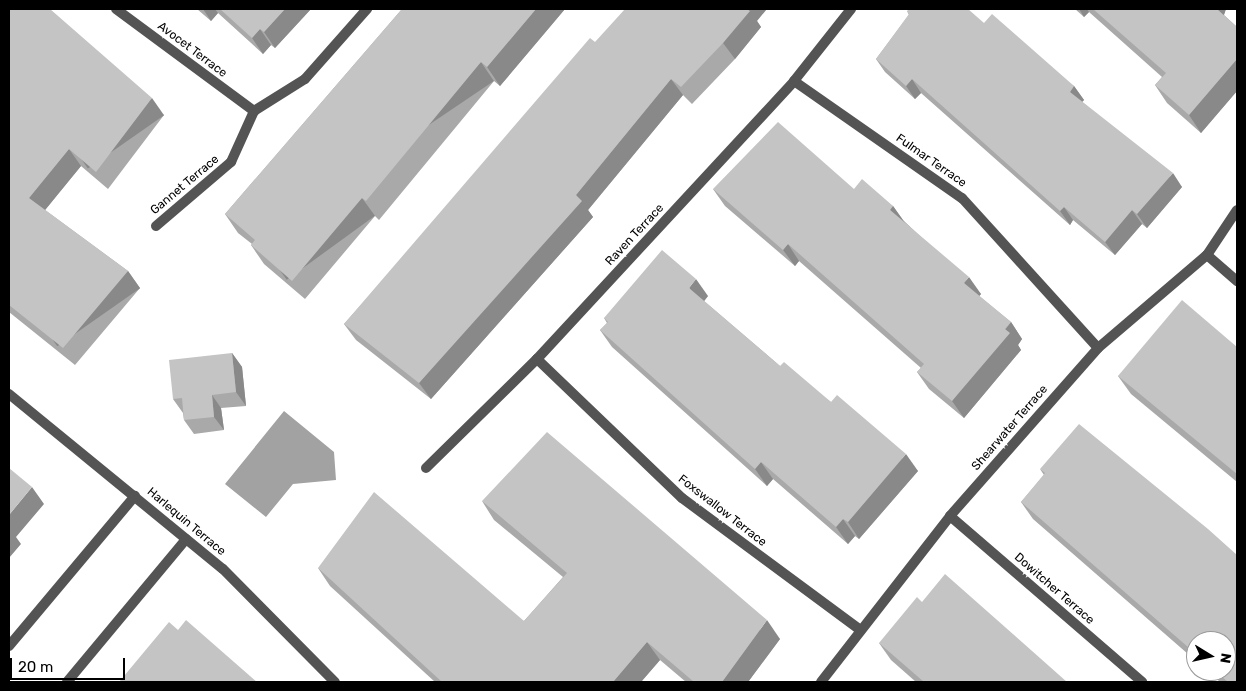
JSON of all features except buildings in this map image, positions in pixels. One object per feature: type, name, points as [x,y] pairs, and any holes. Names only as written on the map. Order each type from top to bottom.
[{"type":"street","name":"Avocet Terrace","points":[[116,9],[254,111]]},
{"type":"street","points":[[254,111],[305,79],[367,9]]},
{"type":"street","name":"Raven Terrace","points":[[426,468],[537,359],[794,81],[851,9]]},
{"type":"street","name":"Fulmar Terrace","points":[[794,81],[962,198],[1098,348]]},
{"type":"street","name":"Gannet Terrace","points":[[156,226],[231,162],[254,111]]},
{"type":"street","name":"Shearwater Terrace","points":[[821,682],[859,629],[950,516],[1098,348],[1207,255],[1237,210]]},
{"type":"street","points":[[1207,255],[1237,281]]},
{"type":"street","name":"Foxswallow Terrace","points":[[537,359],[682,498],[859,629]]},
{"type":"street","name":"Harlequin Terrace","points":[[9,394],[223,569],[335,682]]},
{"type":"street","points":[[9,646],[135,496]]},
{"type":"street","name":"Dowitcher Terrace","points":[[950,516],[1142,682]]},
{"type":"street","points":[[67,682],[186,539]]},
{"type":"shaded area","points":[[284,411],[334,452],[336,480],[293,484],[266,517],[225,484]]}]
